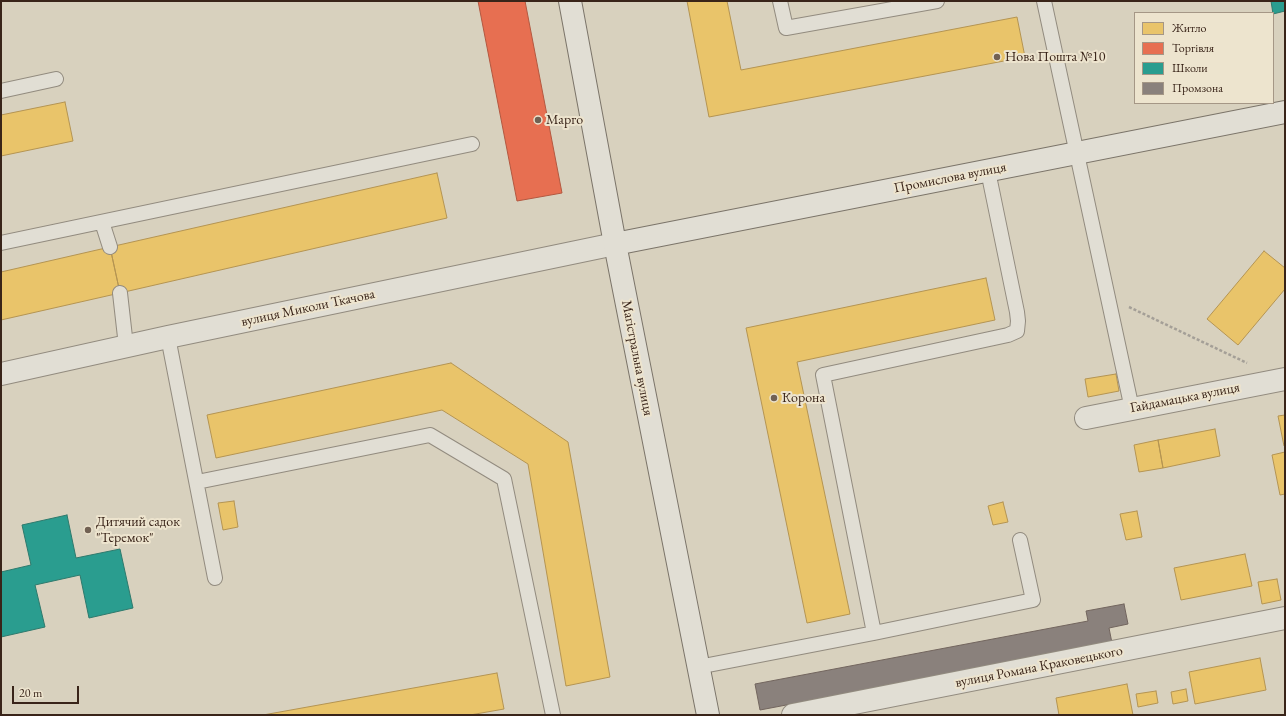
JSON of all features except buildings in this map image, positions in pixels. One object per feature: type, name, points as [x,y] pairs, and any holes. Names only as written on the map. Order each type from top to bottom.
[{"type":"street","name":"Магістральна вулиця","points":[[570,1],[615,244],[708,715]]},
{"type":"street","name":"Промислова вулиця","points":[[615,244],[1285,112]]},
{"type":"street","name":"вулиця Миколи Ткачова","points":[[1,374],[168,337],[615,244]]},
{"type":"street","name":"Гайдамацька вулиця","points":[[1086,418],[1284,379]]},
{"type":"street","name":"вулиця Романа Краковецького","points":[[793,715],[1285,618]]},
{"type":"lane","points":[[780,1],[786,28],[937,1]]},
{"type":"lane","points":[[1044,1],[1132,409]]},
{"type":"lane","points":[[1,91],[56,79]]},
{"type":"lane","points":[[1,243],[472,144]]},
{"type":"lane","points":[[874,633],[823,375],[1008,335],[1016,331],[1018,321],[1017,312],[988,171]]},
{"type":"lane","points":[[102,222],[110,247]]},
{"type":"lane","points":[[120,293],[126,346]]},
{"type":"lane","points":[[168,337],[215,578]]},
{"type":"lane","points":[[197,482],[430,435],[504,479],[552,715]]},
{"type":"lane","points":[[698,667],[1033,600],[1020,540]]},
{"type":"path","points":[[1108,297],[1284,379]]},
{"type":"place","name":"Нова Пошта №10","points":[[997,57]]},
{"type":"place","name":"Марго","points":[[538,120]]},
{"type":"place","name":"Корона","points":[[774,398]]},
{"type":"place","name":"Дитячий садок \"Теремок\"","points":[[88,530]]}]
